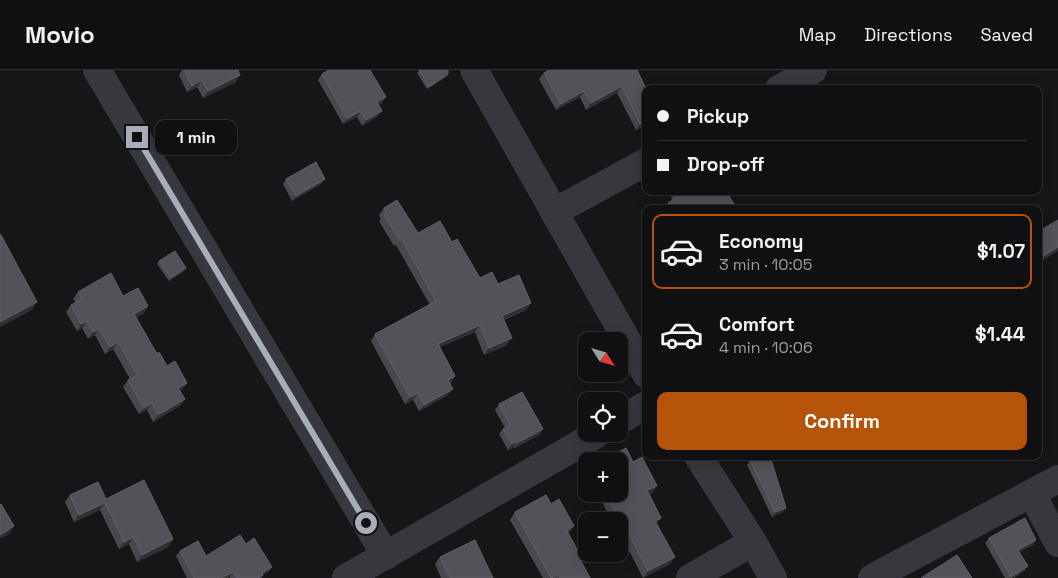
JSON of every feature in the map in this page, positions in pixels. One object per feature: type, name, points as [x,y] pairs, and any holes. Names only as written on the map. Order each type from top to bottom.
[{"type":"street","points":[[97,70],[386,556]]},
{"type":"street","points":[[474,70],[642,367]]},
{"type":"street","points":[[786,85],[813,70]]},
{"type":"street","points":[[554,212],[642,164]]},
{"type":"street","points":[[628,416],[642,407]]},
{"type":"street","points":[[346,578],[583,442]]},
{"type":"street","points":[[701,460],[753,542],[773,578]]},
{"type":"street","points":[[872,578],[1058,480]]},
{"type":"street","points":[[1032,494],[1058,543]]},
{"type":"street","points":[[690,578],[753,542]]},
{"type":"building","points":[[184,70],[238,70],[240,75],[208,91],[202,80],[192,86]]},
{"type":"building","points":[[329,70],[370,70],[386,97],[377,102],[382,111],[366,120],[360,111],[347,119],[322,74]]},
{"type":"building","points":[[419,70],[448,70],[448,74],[429,87]]},
{"type":"building","points":[[549,70],[637,70],[644,85],[642,85],[642,123],[640,124],[622,86],[591,103],[584,91],[561,104],[544,73]]},
{"type":"building","points":[[316,162],[325,179],[296,196],[286,179]]},
{"type":"building","points":[[677,195],[728,195],[735,205],[669,205],[668,203],[678,197]]},
{"type":"building","points":[[397,200],[418,233],[440,221],[452,242],[457,239],[480,278],[492,272],[498,284],[519,275],[531,303],[502,316],[512,338],[489,348],[480,325],[438,344],[455,376],[448,380],[453,389],[424,405],[418,393],[410,397],[375,334],[436,301],[401,238],[399,239],[384,215],[386,213],[384,208]]},
{"type":"building","points":[[1058,220],[1058,247],[1042,257],[1042,229]]},
{"type":"building","points":[[0,235],[37,302],[0,322]]},
{"type":"building","points":[[175,251],[186,268],[171,278],[159,261]]},
{"type":"building","points":[[111,273],[123,296],[138,288],[148,306],[134,314],[157,354],[159,352],[167,366],[175,361],[187,383],[178,388],[185,399],[158,415],[152,403],[144,408],[128,380],[137,375],[118,342],[110,347],[99,329],[93,332],[87,321],[81,324],[71,305],[82,299],[78,292]]},
{"type":"building","points":[[522,392],[543,429],[512,444],[503,429],[510,425],[499,404]]},
{"type":"building","points":[[626,448],[628,452],[619,452]]},
{"type":"building","points":[[628,452],[633,462],[642,457],[657,486],[647,490],[661,518],[655,521],[675,557],[648,571],[628,534],[628,512],[616,512],[611,502],[628,502]]},
{"type":"building","points":[[750,460],[771,460],[786,508],[775,512]]},
{"type":"building","points":[[144,480],[173,539],[142,555],[134,537],[124,542],[105,503],[79,515],[70,495],[98,482],[106,499]]},
{"type":"building","points":[[546,495],[551,504],[559,499],[574,526],[567,531],[578,551],[578,562],[582,562],[590,578],[560,578],[558,574],[551,578],[515,512]]},
{"type":"building","points":[[0,505],[14,526],[0,535]]},
{"type":"building","points":[[1025,518],[1036,540],[1018,550],[1028,566],[1011,577],[989,538]]},
{"type":"building","points":[[240,535],[246,544],[254,538],[272,567],[258,578],[237,578],[234,572],[221,578],[194,578],[180,551],[198,541],[206,556]]},
{"type":"building","points":[[475,540],[493,578],[450,578],[440,557]]},
{"type":"building","points":[[957,555],[972,578],[921,578]]},
{"type":"route","points":[[137,137],[366,523]]}]
